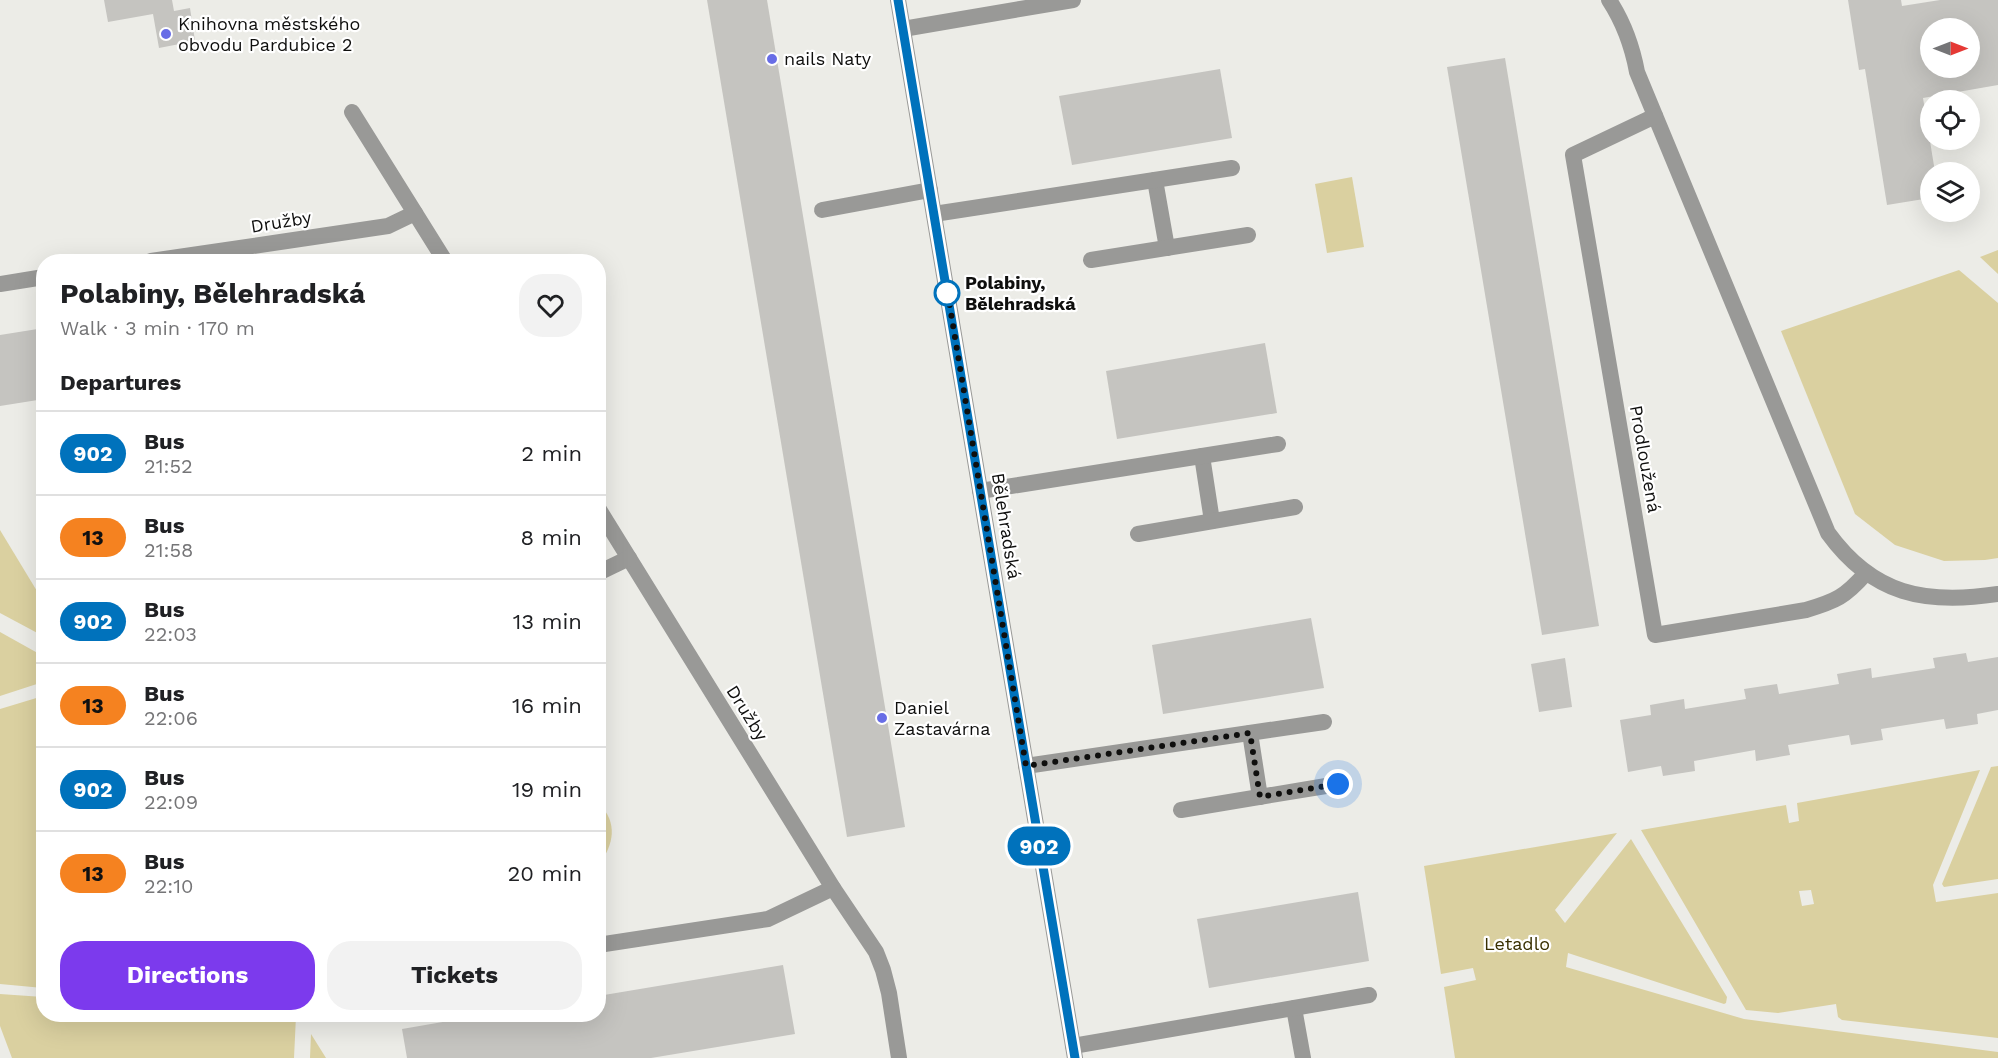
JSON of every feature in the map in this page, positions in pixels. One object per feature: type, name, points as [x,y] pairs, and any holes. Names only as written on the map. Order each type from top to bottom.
[{"type":"street","name":"Bělehradská","points":[[898,0],[1074,1052]]},
{"type":"street","points":[[903,29],[1073,0]]},
{"type":"street","points":[[1609,0],[1624,24],[1632,46],[1637,72],[1828,532],[1840,550],[1866,573],[1893,589],[1911,595],[1934,598],[1998,594]]},
{"type":"street","points":[[352,112],[441,254]]},
{"type":"street","name":"Prodloužená","points":[[1655,116],[1573,155],[1655,636],[1821,606],[1845,595],[1866,573]]},
{"type":"street","points":[[934,214],[1232,168]]},
{"type":"street","points":[[1155,180],[1167,248]]},
{"type":"street","points":[[822,210],[930,190]]},
{"type":"street","name":"Družby","points":[[198,254],[388,226],[415,213]]},
{"type":"street","points":[[1091,260],[1248,235]]},
{"type":"street","points":[[0,284],[36,278]]},
{"type":"street","points":[[980,491],[1278,444]]},
{"type":"street","points":[[1202,456],[1212,521]]},
{"type":"street","points":[[1138,534],[1295,507]]},
{"type":"street","name":"Družby","points":[[606,521],[833,888],[876,952],[889,993],[899,1058]]},
{"type":"street","points":[[606,569],[629,558]]},
{"type":"street","points":[[1026,766],[1324,722]]},
{"type":"street","points":[[1250,733],[1260,797]]},
{"type":"street","points":[[1181,810],[1338,784]]},
{"type":"street","points":[[606,944],[768,919],[833,888]]},
{"type":"street","points":[[1074,1052],[1369,995]]},
{"type":"street","points":[[1294,1008],[1302,1058]]},
{"type":"green space","points":[[1352,177],[1364,247],[1327,253],[1315,184]]},
{"type":"green space","points":[[1998,250],[1998,274],[1980,257]]},
{"type":"green space","points":[[1959,270],[1998,303],[1998,558],[1944,561],[1895,545],[1855,514],[1781,331]]},
{"type":"green space","points":[[0,530],[36,589],[36,632],[0,613]]},
{"type":"green space","points":[[0,632],[36,652],[36,684],[0,696]]},
{"type":"green space","points":[[36,698],[36,987],[0,984],[0,709]]},
{"type":"green space","points":[[1998,766],[1998,879],[1944,887],[1942,884],[1991,767]]},
{"type":"green space","points":[[1980,770],[1933,885],[1936,902],[1998,893],[1998,1038],[1842,1020],[1838,1017],[1836,1004],[1778,1013],[1746,1010],[1641,830],[1786,805],[1789,823],[1799,821],[1797,803]],"holes":[[[1811,890],[1814,904],[1802,906],[1799,891]]]},
{"type":"green space","points":[[606,813],[612,834],[606,853]]},
{"type":"green space","name":"Letadlo","points":[[1617,833],[1555,910],[1565,923],[1631,839],[1727,997],[1726,1003],[1568,953],[1566,967],[1744,1019],[1998,1052],[1998,1058],[1455,1058],[1444,987],[1476,980],[1473,968],[1441,974],[1424,866]]},
{"type":"green space","points":[[0,994],[36,997],[36,1022],[296,1022],[294,1058],[12,1058],[0,1026]]},
{"type":"green space","points":[[311,1034],[326,1058],[310,1058]]},
{"type":"building","points":[[104,0],[172,0],[174,11],[190,8],[195,41],[159,48],[153,14],[108,22]]},
{"type":"building","points":[[707,0],[767,0],[905,827],[847,837]]},
{"type":"building","points":[[1848,0],[1901,0],[1902,6],[1940,0],[1998,0],[1998,85],[1969,90],[1920,90],[1920,150],[1931,150],[1933,162],[1920,162],[1920,200],[1887,205],[1865,69],[1859,70]]},
{"type":"building","points":[[1505,58],[1599,626],[1542,635],[1447,67]]},
{"type":"building","points":[[1220,69],[1232,138],[1072,165],[1059,96]]},
{"type":"building","points":[[36,329],[36,400],[0,406],[0,335]]},
{"type":"building","points":[[1265,343],[1277,413],[1117,439],[1106,371]]},
{"type":"building","points":[[1311,618],[1324,688],[1163,714],[1152,645]]},
{"type":"building","points":[[1966,653],[1968,662],[1998,657],[1998,710],[1977,714],[1978,724],[1946,729],[1944,719],[1881,729],[1883,740],[1851,745],[1849,735],[1788,745],[1790,755],[1756,761],[1755,750],[1694,761],[1695,771],[1663,776],[1661,766],[1628,772],[1620,720],[1651,715],[1650,705],[1684,699],[1685,709],[1746,699],[1744,689],[1777,684],[1779,694],[1839,684],[1837,674],[1871,668],[1872,678],[1935,668],[1933,658]]},
{"type":"building","points":[[1565,658],[1572,707],[1539,712],[1531,664]]},
{"type":"building","points":[[1358,892],[1369,961],[1209,988],[1197,919]]},
{"type":"building","points":[[783,965],[795,1034],[651,1058],[407,1058],[402,1029],[443,1022],[606,1022],[606,995]]},
{"type":"bus line","name":"902","points":[[898,0],[1075,1058]]},
{"type":"place","name":"Knihovna městského obvodu Pardubice 2","points":[[166,34]]},
{"type":"place","name":"nails Naty","points":[[772,59]]},
{"type":"place","name":"Polabiny, Bělehradská","points":[[947,293]]},
{"type":"place","name":"Daniel Zastavárna","points":[[882,718]]},
{"type":"route","points":[[947,293],[946,283],[1026,766],[1250,733],[1260,797],[1338,784]]}]
